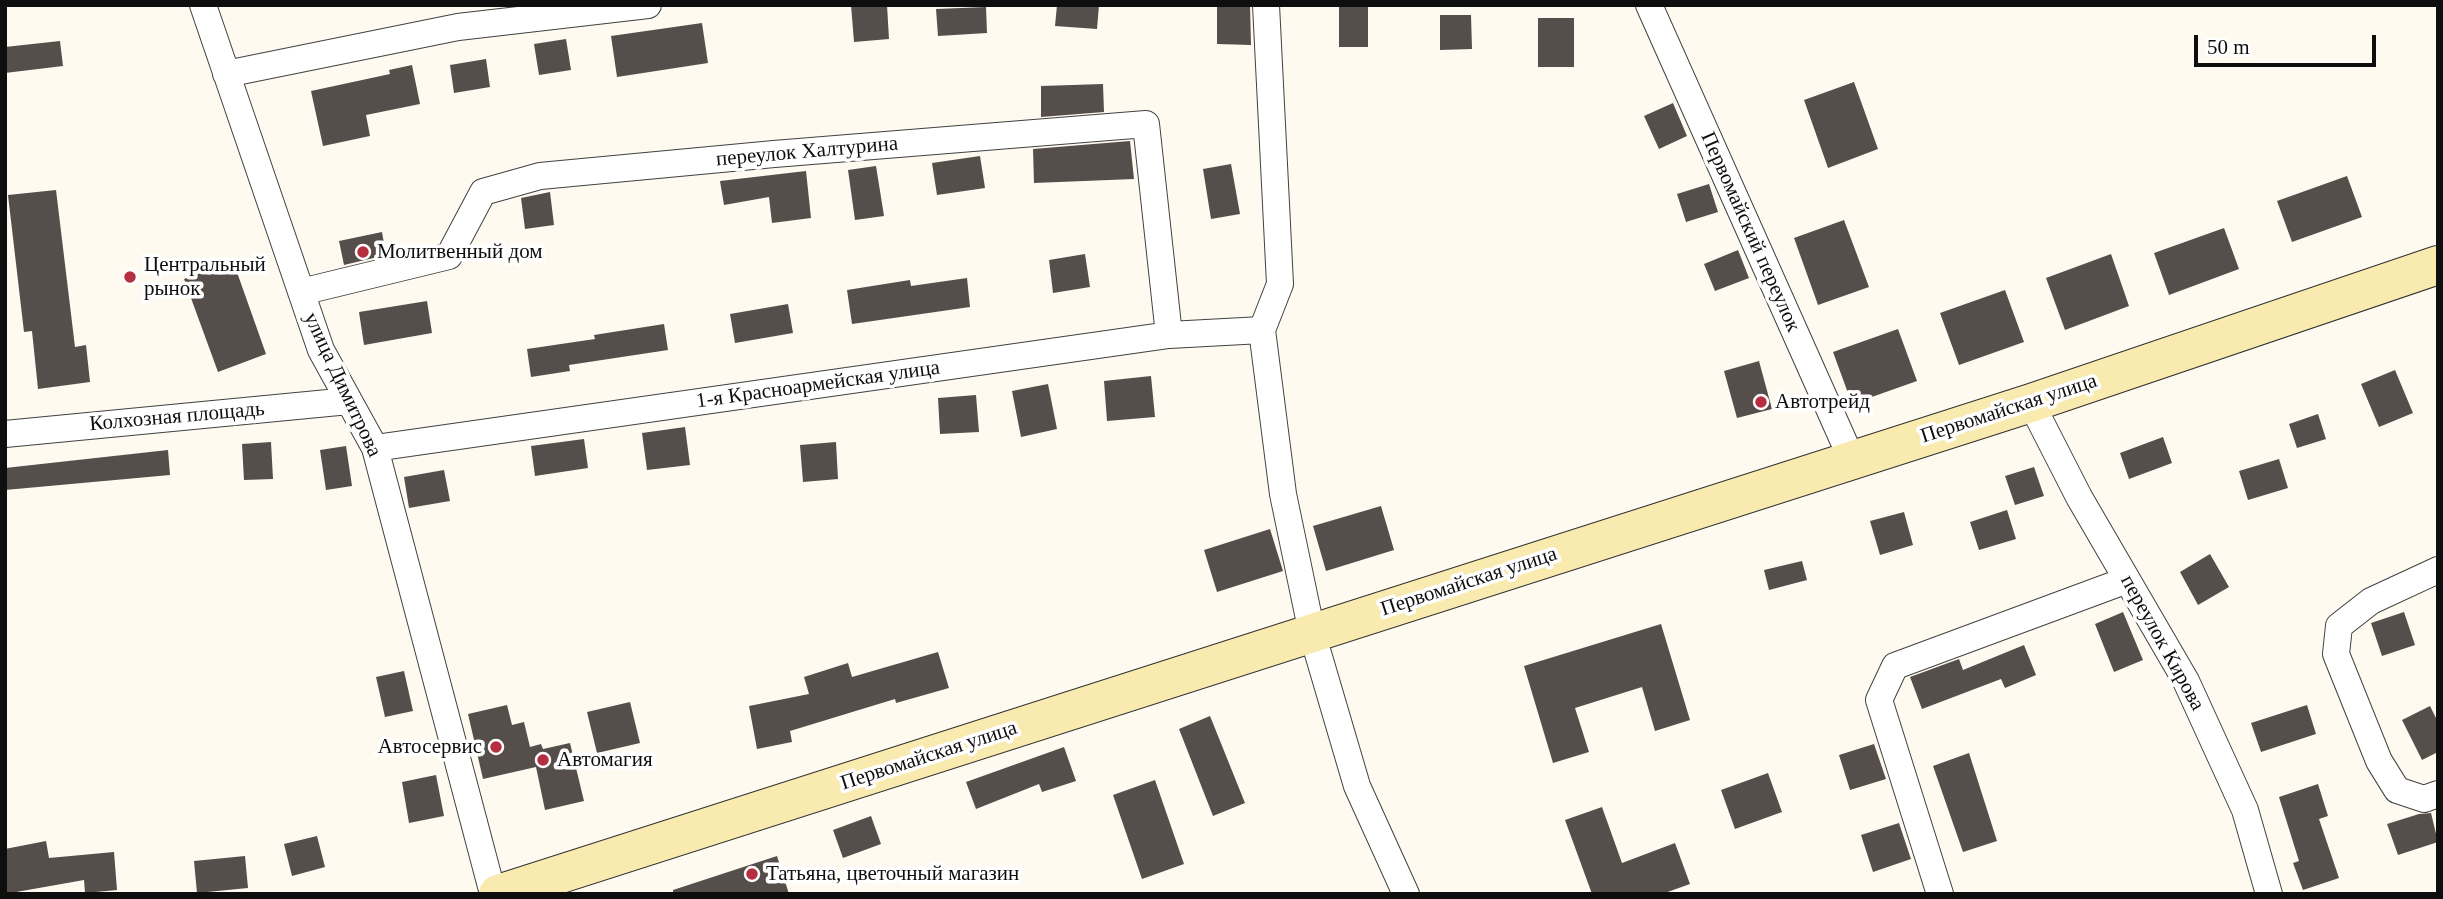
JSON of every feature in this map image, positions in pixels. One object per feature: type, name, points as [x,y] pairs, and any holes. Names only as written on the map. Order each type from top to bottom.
[{"type":"main road","name":"Первомайская улица","points":[[498,894],[2031,403],[2438,265]]},
{"type":"street","name":"улица Димитрова","points":[[203,5],[321,350],[374,447],[493,894]]},
{"type":"street","points":[[226,74],[457,16],[648,5]]},
{"type":"street","points":[[1266,5],[1280,284],[1262,330],[1283,494],[1312,633],[1357,786],[1406,894]]},
{"type":"street","name":"Первомайский переулок","points":[[1648,5],[1852,460]]},
{"type":"street","name":"переулок Халтурина","points":[[301,292],[449,256],[483,192],[540,176],[1146,124],[1169,335]]},
{"type":"street","name":"1-я Красноармейская улица","points":[[374,447],[1169,335],[1262,330]]},
{"type":"street","name":"Колхозная площадь","points":[[5,433],[349,401]]},
{"type":"street","name":"переулок Кирова","points":[[2031,403],[2079,497],[2186,681],[2245,810],[2269,894]]},
{"type":"street","points":[[2438,570],[2371,601],[2339,626],[2336,654],[2379,761],[2397,790],[2424,799],[2438,794]]},
{"type":"street","points":[[1940,894],[1879,701],[1895,666],[2127,580]]},
{"type":"building","points":[[851,5],[887,5],[889,39],[854,42]]},
{"type":"building","points":[[1057,5],[1099,5],[1097,29],[1055,26]]},
{"type":"building","points":[[1217,5],[1250,5],[1251,45],[1217,44]]},
{"type":"building","points":[[1368,6],[1368,47],[1339,47],[1339,7]]},
{"type":"building","points":[[986,7],[987,33],[938,36],[936,9]]},
{"type":"building","points":[[1440,15],[1471,15],[1472,49],[1440,50]]},
{"type":"building","points":[[1538,18],[1574,18],[1574,67],[1538,67]]},
{"type":"building","points":[[702,23],[708,63],[617,77],[611,36]]},
{"type":"building","points":[[566,39],[571,70],[539,75],[534,44]]},
{"type":"building","points":[[60,41],[63,66],[5,73],[5,47]]},
{"type":"building","points":[[486,59],[490,87],[454,93],[450,65]]},
{"type":"building","points":[[412,65],[420,104],[366,115],[370,136],[323,146],[311,91],[390,74],[389,70]]},
{"type":"building","points":[[1854,82],[1878,149],[1828,168],[1804,100]]},
{"type":"building","points":[[1103,84],[1104,112],[1041,117],[1041,86]]},
{"type":"building","points":[[1673,103],[1687,136],[1659,149],[1644,116]]},
{"type":"building","points":[[1130,141],[1134,179],[1034,183],[1033,149]]},
{"type":"building","points":[[980,156],[985,188],[937,195],[932,163]]},
{"type":"building","points":[[1231,164],[1240,214],[1211,219],[1203,169]]},
{"type":"building","points":[[876,166],[884,216],[855,220],[848,170]]},
{"type":"building","points":[[806,171],[811,218],[772,223],[769,197],[724,205],[720,181]]},
{"type":"building","points":[[2347,176],[2362,217],[2292,242],[2277,201]]},
{"type":"building","points":[[1709,184],[1718,212],[1686,222],[1677,194]]},
{"type":"building","points":[[56,190],[75,347],[86,345],[90,382],[38,389],[32,331],[24,332],[8,195]]},
{"type":"building","points":[[550,192],[554,225],[525,229],[521,198]]},
{"type":"building","points":[[1844,220],[1869,287],[1818,305],[1794,238]]},
{"type":"building","points":[[2224,228],[2239,269],[2169,295],[2154,253]]},
{"type":"building","name":"Молитвенный дом","points":[[382,232],[386,255],[344,265],[339,241]]},
{"type":"building","points":[[1738,250],[1749,278],[1715,291],[1704,264]]},
{"type":"building","points":[[1085,254],[1090,287],[1053,293],[1049,260]]},
{"type":"building","points":[[2111,254],[2129,306],[2065,330],[2046,278]]},
{"type":"building","points":[[233,261],[266,354],[218,372],[184,279]]},
{"type":"building","points":[[967,278],[970,307],[852,324],[847,290],[910,280],[911,286]]},
{"type":"building","points":[[2005,290],[2024,342],[1959,365],[1940,313]]},
{"type":"building","points":[[427,301],[432,333],[364,345],[359,312]]},
{"type":"building","points":[[788,304],[793,333],[735,343],[730,314]]},
{"type":"building","points":[[664,324],[668,350],[569,365],[570,371],[531,377],[527,349],[595,339],[594,335]]},
{"type":"building","points":[[1898,329],[1917,381],[1852,404],[1833,352]]},
{"type":"building","points":[[1759,361],[1772,409],[1737,418],[1724,371]]},
{"type":"building","points":[[2395,370],[2413,413],[2379,427],[2361,384]]},
{"type":"building","points":[[1151,376],[1155,417],[1107,421],[1104,381]]},
{"type":"building","points":[[1048,384],[1057,429],[1021,437],[1012,391]]},
{"type":"building","points":[[976,395],[979,432],[940,434],[938,398]]},
{"type":"building","points":[[2318,414],[2326,439],[2297,448],[2289,424]]},
{"type":"building","points":[[685,427],[690,465],[647,470],[642,433]]},
{"type":"building","points":[[2163,437],[2172,463],[2129,479],[2120,453]]},
{"type":"building","points":[[584,439],[588,468],[535,476],[531,446]]},
{"type":"building","points":[[271,442],[273,479],[244,480],[242,444]]},
{"type":"building","points":[[836,442],[838,479],[803,482],[800,445]]},
{"type":"building","points":[[346,446],[352,486],[326,490],[320,450]]},
{"type":"building","points":[[168,450],[170,475],[5,490],[5,468]]},
{"type":"building","points":[[2279,459],[2288,488],[2248,500],[2239,471]]},
{"type":"building","points":[[2034,467],[2044,496],[2015,505],[2005,476]]},
{"type":"building","points":[[444,470],[450,501],[409,508],[404,477]]},
{"type":"building","points":[[1381,506],[1394,550],[1326,571],[1313,526]]},
{"type":"building","points":[[2007,510],[2016,539],[1979,550],[1970,522]]},
{"type":"building","points":[[1904,512],[1913,545],[1880,555],[1870,521]]},
{"type":"building","points":[[1270,529],[1283,571],[1217,592],[1204,550]]},
{"type":"building","points":[[2210,554],[2229,587],[2198,605],[2180,572]]},
{"type":"building","points":[[1802,561],[1807,580],[1769,590],[1764,570]]},
{"type":"building","points":[[2123,612],[2143,660],[2114,672],[2095,624]]},
{"type":"building","points":[[2404,612],[2415,645],[2382,656],[2371,623]]},
{"type":"building","points":[[1661,624],[1690,720],[1655,731],[1642,687],[1575,708],[1589,752],[1553,763],[1524,666]]},
{"type":"building","points":[[2024,645],[2036,675],[2005,688],[2001,679],[1922,709],[1910,677],[1959,659],[1963,670]]},
{"type":"building","points":[[938,652],[949,688],[896,703],[895,699],[790,731],[792,742],[757,749],[749,706],[809,694],[804,677],[848,663],[852,677]]},
{"type":"building","points":[[404,671],[413,711],[385,717],[376,677]]},
{"type":"building","points":[[630,702],[640,743],[597,753],[587,712]]},
{"type":"building","points":[[507,705],[512,725],[524,722],[530,747],[541,744],[543,749],[570,743],[584,801],[545,810],[536,767],[483,779],[468,714]]},
{"type":"building","points":[[2307,705],[2316,734],[2261,752],[2251,723]]},
{"type":"building","points":[[2430,706],[2438,722],[2438,752],[2422,760],[2402,720]]},
{"type":"building","points":[[1210,716],[1245,803],[1213,816],[1179,729]]},
{"type":"building","points":[[1874,744],[1886,779],[1850,790],[1839,755]]},
{"type":"building","points":[[1064,747],[1076,781],[1042,792],[1039,784],[976,809],[966,782]]},
{"type":"building","points":[[1969,753],[1997,841],[1963,852],[1933,766]]},
{"type":"building","points":[[1768,773],[1782,812],[1735,829],[1721,790]]},
{"type":"building","points":[[436,775],[444,816],[409,823],[402,782]]},
{"type":"building","points":[[1155,780],[1184,864],[1142,879],[1113,795]]},
{"type":"building","points":[[2318,784],[2328,816],[2319,819],[2339,878],[2303,890],[2293,863],[2299,861],[2279,797]]},
{"type":"building","points":[[1602,807],[1622,863],[1675,843],[1690,884],[1662,894],[1592,894],[1565,820]]},
{"type":"building","points":[[2431,813],[2438,842],[2398,855],[2387,824]]},
{"type":"building","points":[[871,816],[881,844],[843,858],[833,830]]},
{"type":"building","points":[[1899,823],[1911,859],[1873,872],[1861,835]]},
{"type":"building","points":[[317,836],[325,867],[292,876],[284,844]]},
{"type":"building","points":[[46,841],[49,858],[114,852],[117,890],[85,893],[84,880],[5,894],[5,849]]},
{"type":"building","points":[[245,856],[248,888],[197,893],[194,861]]},
{"type":"building","name":"Татьяна, цветочный магазин","points":[[777,856],[789,894],[673,894],[673,890]]},
{"type":"place","name":"Молитвенный дом","points":[[363,252]]},
{"type":"place","name":"Центральный рынок","points":[[130,277]]},
{"type":"place","name":"Автотрейд","points":[[1761,402]]},
{"type":"place","name":"Автосервис","points":[[496,747]]},
{"type":"place","name":"Автомагия","points":[[543,760]]},
{"type":"place","name":"Татьяна, цветочный магазин","points":[[752,874]]}]
